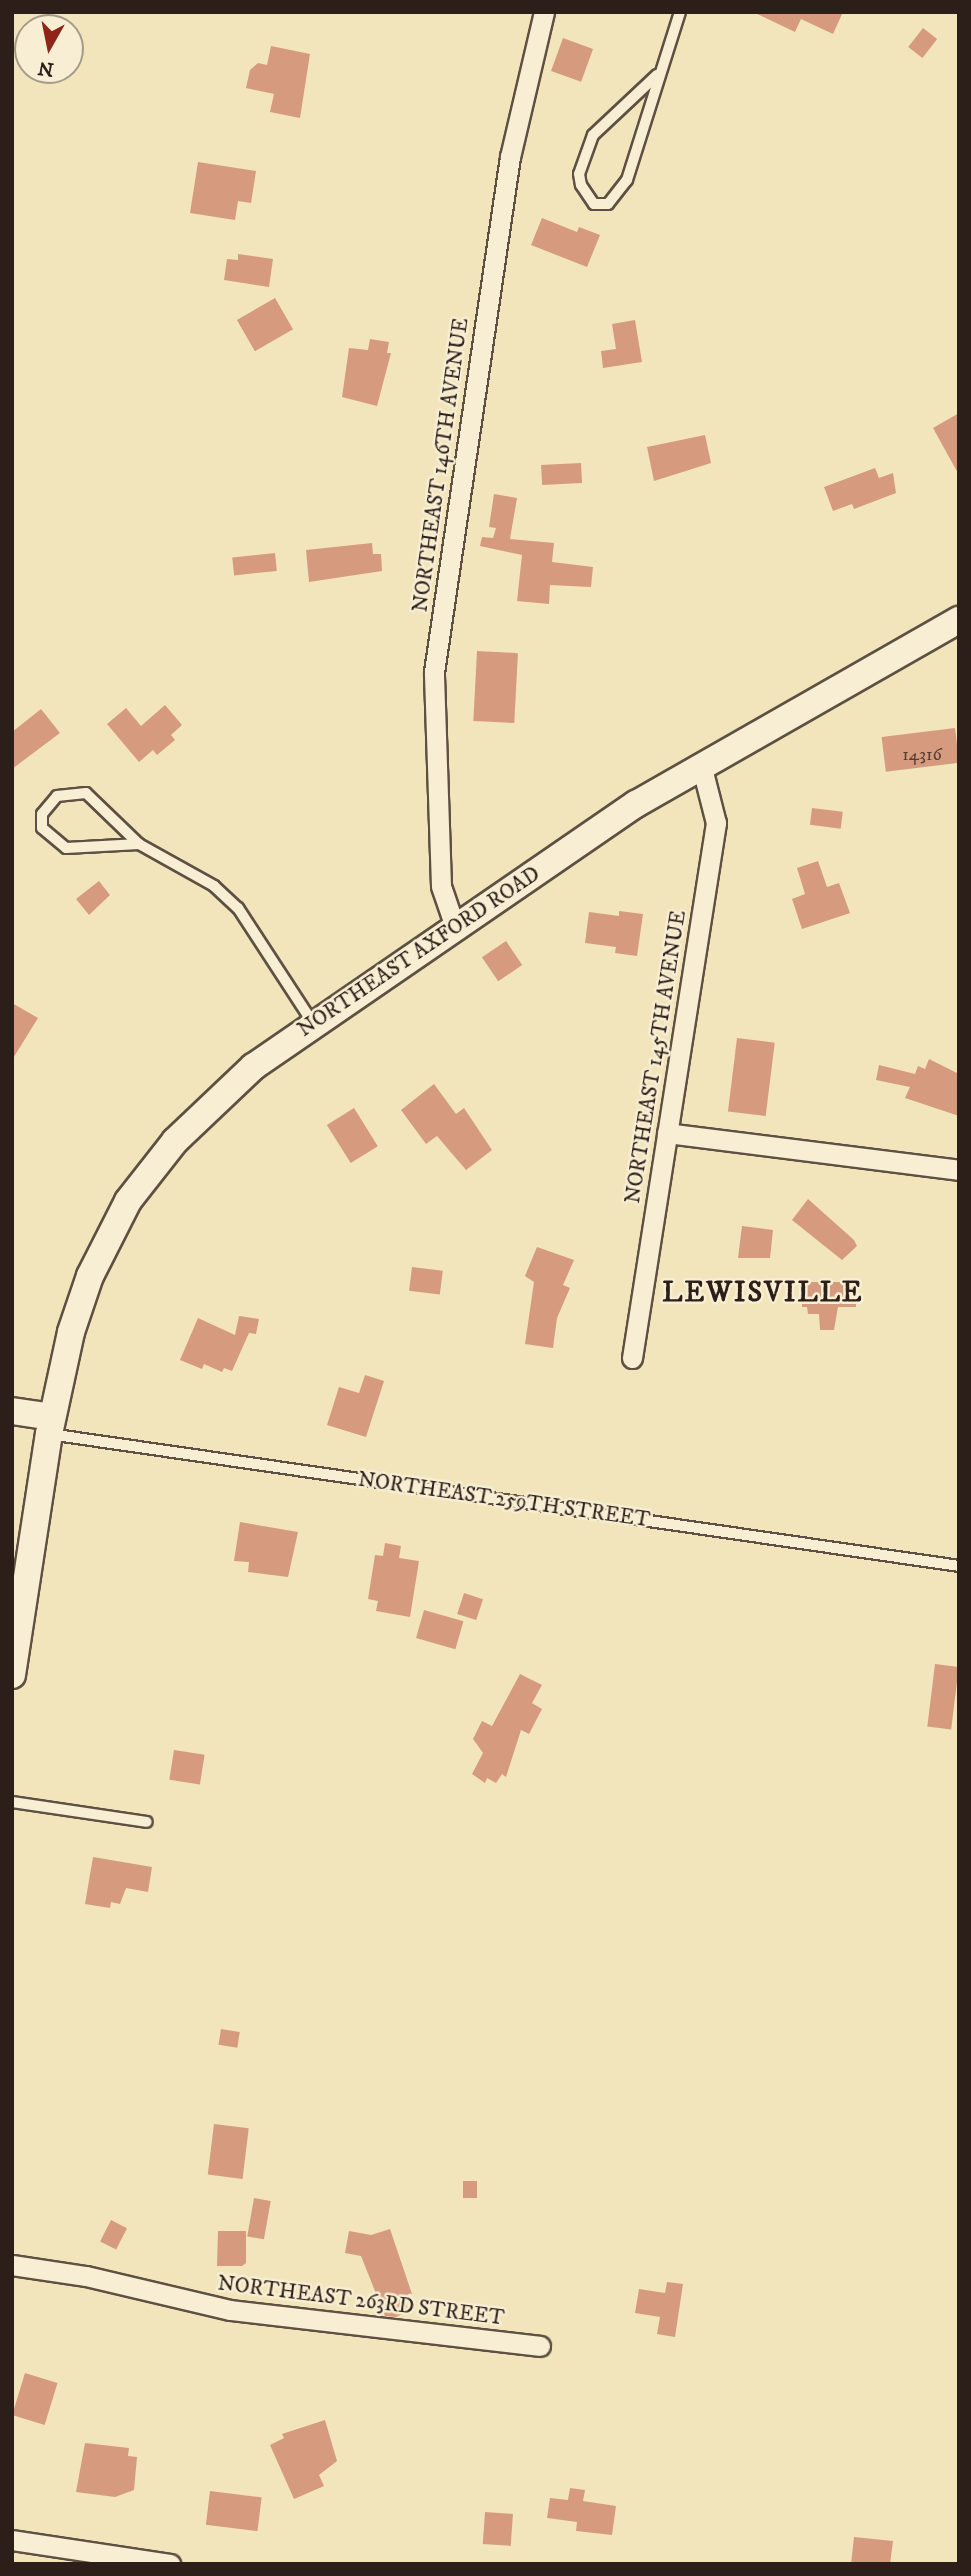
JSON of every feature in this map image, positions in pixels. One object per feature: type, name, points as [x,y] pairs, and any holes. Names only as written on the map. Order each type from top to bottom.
[{"type":"main road","name":"NORTHEAST AXFORD ROAD","points":[[12,1675],[58,1384],[90,1276],[128,1202],[211,1103],[314,1024],[701,764],[959,620]]},
{"type":"main road","name":"NORTHEAST 259TH STREET","points":[[12,1411],[51,1426]]},
{"type":"street","name":"NORTHEAST 146TH AVENUE","points":[[455,928],[441,886],[434,672],[510,157],[544,12]]},
{"type":"street","name":"NORTHEAST 145TH AVENUE","points":[[632,1358],[716,823],[701,764]]},
{"type":"street","points":[[667,1133],[959,1170]]},
{"type":"street","name":"NORTHEAST 263RD STREET","points":[[12,2265],[86,2276],[230,2310],[540,2346]]},
{"type":"street","points":[[12,2540],[170,2564]]},
{"type":"lane","points":[[657,75],[593,135],[579,174],[581,185],[594,204],[608,204],[627,180],[657,75],[680,12]]},
{"type":"lane","points":[[139,844],[66,848],[42,828],[42,814],[57,796],[86,793],[139,844],[214,886],[238,908],[314,1024]]},
{"type":"lane","name":"NORTHEAST 259TH STREET","points":[[51,1426],[959,1566]]},
{"type":"lane","points":[[12,1802],[147,1822]]},
{"type":"building","points":[[753,12],[843,12],[833,34],[801,19],[795,32]]},
{"type":"building","points":[[923,28],[937,39],[922,58],[908,47]]},
{"type":"building","points":[[563,38],[593,49],[581,82],[551,71]]},
{"type":"building","points":[[271,46],[310,54],[300,118],[270,112],[274,94],[246,88],[250,70],[258,63],[267,65]]},
{"type":"building","points":[[198,162],[256,171],[251,203],[238,201],[235,220],[190,213]]},
{"type":"building","points":[[542,218],[577,232],[579,227],[600,235],[587,267],[531,245]]},
{"type":"building","points":[[238,254],[273,259],[269,287],[224,280],[227,259],[238,260]]},
{"type":"building","points":[[275,298],[293,329],[255,351],[237,320]]},
{"type":"building","points":[[635,320],[642,362],[603,368],[601,351],[616,349],[612,324]]},
{"type":"building","points":[[370,339],[389,342],[387,353],[391,353],[377,406],[342,397],[349,348],[368,350]]},
{"type":"building","points":[[959,413],[959,475],[933,428]]},
{"type":"building","points":[[705,435],[711,463],[654,481],[647,447]]},
{"type":"building","points":[[581,463],[582,483],[542,485],[541,465]]},
{"type":"building","points":[[875,468],[879,478],[893,473],[896,493],[854,509],[852,504],[833,511],[824,487]]},
{"type":"building","points":[[494,494],[517,498],[510,539],[554,543],[552,562],[593,567],[591,587],[550,585],[549,604],[517,601],[522,555],[480,546],[482,537],[493,538],[496,528],[489,527]]},
{"type":"building","points":[[372,543],[373,554],[381,554],[382,571],[309,582],[306,550]]},
{"type":"building","points":[[275,553],[277,571],[234,575],[232,557]]},
{"type":"building","points":[[477,651],[518,653],[514,723],[473,721]]},
{"type":"building","points":[[165,705],[182,725],[171,735],[175,740],[157,755],[153,750],[139,762],[107,724],[126,708],[141,726]]},
{"type":"building","points":[[41,709],[60,733],[12,769],[12,732]]},
{"type":"building","points":[[955,728],[959,763],[886,772],[882,737]]},
{"type":"building","points":[[812,808],[843,812],[841,829],[810,825]]},
{"type":"building","points":[[818,861],[827,887],[839,883],[850,913],[802,929],[792,899],[805,894],[797,868]]},
{"type":"building","points":[[99,881],[110,895],[89,915],[76,899]]},
{"type":"building","points":[[619,911],[643,914],[637,956],[615,953],[616,947],[585,943],[589,912],[619,916]]},
{"type":"building","points":[[506,941],[522,965],[498,981],[482,957]]},
{"type":"building","points":[[12,1003],[38,1018],[12,1060]]},
{"type":"building","points":[[737,1038],[775,1043],[766,1116],[728,1111]]},
{"type":"building","points":[[929,1059],[959,1074],[959,1116],[905,1098],[910,1087],[876,1080],[879,1065],[915,1074],[918,1066],[925,1069]]},
{"type":"building","points":[[434,1084],[456,1114],[464,1108],[492,1150],[466,1170],[437,1136],[426,1144],[401,1110]]},
{"type":"building","points":[[354,1108],[378,1146],[351,1163],[327,1125]]},
{"type":"building","points":[[808,1199],[854,1240],[857,1246],[842,1260],[792,1220]]},
{"type":"building","points":[[742,1226],[773,1230],[770,1258],[738,1258]]},
{"type":"building","points":[[537,1247],[574,1260],[563,1285],[570,1288],[557,1318],[553,1348],[525,1344],[534,1282],[525,1276]]},
{"type":"building","points":[[412,1267],[443,1271],[440,1295],[409,1291]]},
{"type":"building","points":[[802,1282],[856,1282],[856,1307],[838,1307],[834,1330],[820,1330],[819,1314],[808,1314],[807,1307],[802,1307]]},
{"type":"building","points":[[239,1316],[259,1319],[256,1334],[249,1333],[232,1371],[224,1368],[222,1372],[204,1364],[202,1369],[180,1360],[198,1318],[235,1335]]},
{"type":"building","points":[[365,1375],[384,1381],[366,1437],[327,1425],[339,1387],[359,1393]]},
{"type":"building","points":[[240,1522],[298,1532],[288,1577],[248,1572],[249,1562],[234,1561]]},
{"type":"building","points":[[385,1543],[401,1546],[399,1558],[419,1561],[410,1617],[376,1611],[378,1601],[368,1599],[375,1555],[383,1556]]},
{"type":"building","points":[[464,1593],[483,1599],[476,1620],[457,1614]]},
{"type":"building","points":[[424,1610],[463,1621],[455,1649],[416,1638]]},
{"type":"building","points":[[935,1664],[959,1667],[951,1729],[927,1727]]},
{"type":"building","points":[[520,1674],[542,1685],[532,1703],[542,1709],[529,1734],[521,1730],[506,1777],[502,1774],[496,1783],[487,1778],[485,1783],[472,1774],[483,1753],[473,1739],[482,1721],[492,1726]]},
{"type":"building","points":[[174,1750],[205,1755],[200,1784],[169,1780]]},
{"type":"building","points":[[93,1857],[152,1867],[148,1892],[126,1888],[120,1904],[111,1902],[110,1908],[85,1904]]},
{"type":"building","points":[[221,2029],[240,2032],[237,2048],[218,2045]]},
{"type":"building","points":[[214,2124],[249,2128],[243,2179],[208,2175]]},
{"type":"building","points":[[463,2181],[477,2181],[477,2198],[463,2198]]},
{"type":"building","points":[[254,2198],[271,2201],[264,2239],[247,2236]]},
{"type":"building","points":[[111,2220],[127,2228],[116,2250],[100,2241]]},
{"type":"building","points":[[390,2229],[412,2294],[403,2297],[409,2311],[396,2317],[385,2316],[361,2256],[345,2253],[349,2231],[371,2235]]},
{"type":"building","points":[[218,2231],[246,2231],[246,2263],[242,2266],[217,2266]]},
{"type":"building","points":[[667,2282],[683,2284],[675,2337],[657,2334],[660,2317],[635,2313],[639,2289],[665,2293]]},
{"type":"building","points":[[25,2373],[58,2383],[45,2425],[12,2415]]},
{"type":"building","points":[[325,2420],[337,2461],[319,2475],[324,2486],[294,2499],[270,2445],[284,2438],[282,2434]]},
{"type":"building","points":[[85,2443],[129,2448],[128,2456],[137,2457],[134,2490],[115,2497],[76,2492]]},
{"type":"building","points":[[570,2488],[585,2490],[583,2501],[616,2506],[612,2535],[576,2531],[577,2522],[547,2518],[550,2498],[568,2500]]},
{"type":"building","points":[[210,2491],[262,2497],[257,2531],[206,2525]]},
{"type":"building","points":[[485,2512],[513,2514],[511,2546],[483,2544]]},
{"type":"building","points":[[854,2537],[893,2541],[890,2564],[851,2564]]},
{"type":"district","name":"LEWISVILLE","points":[[763,1293]]}]
